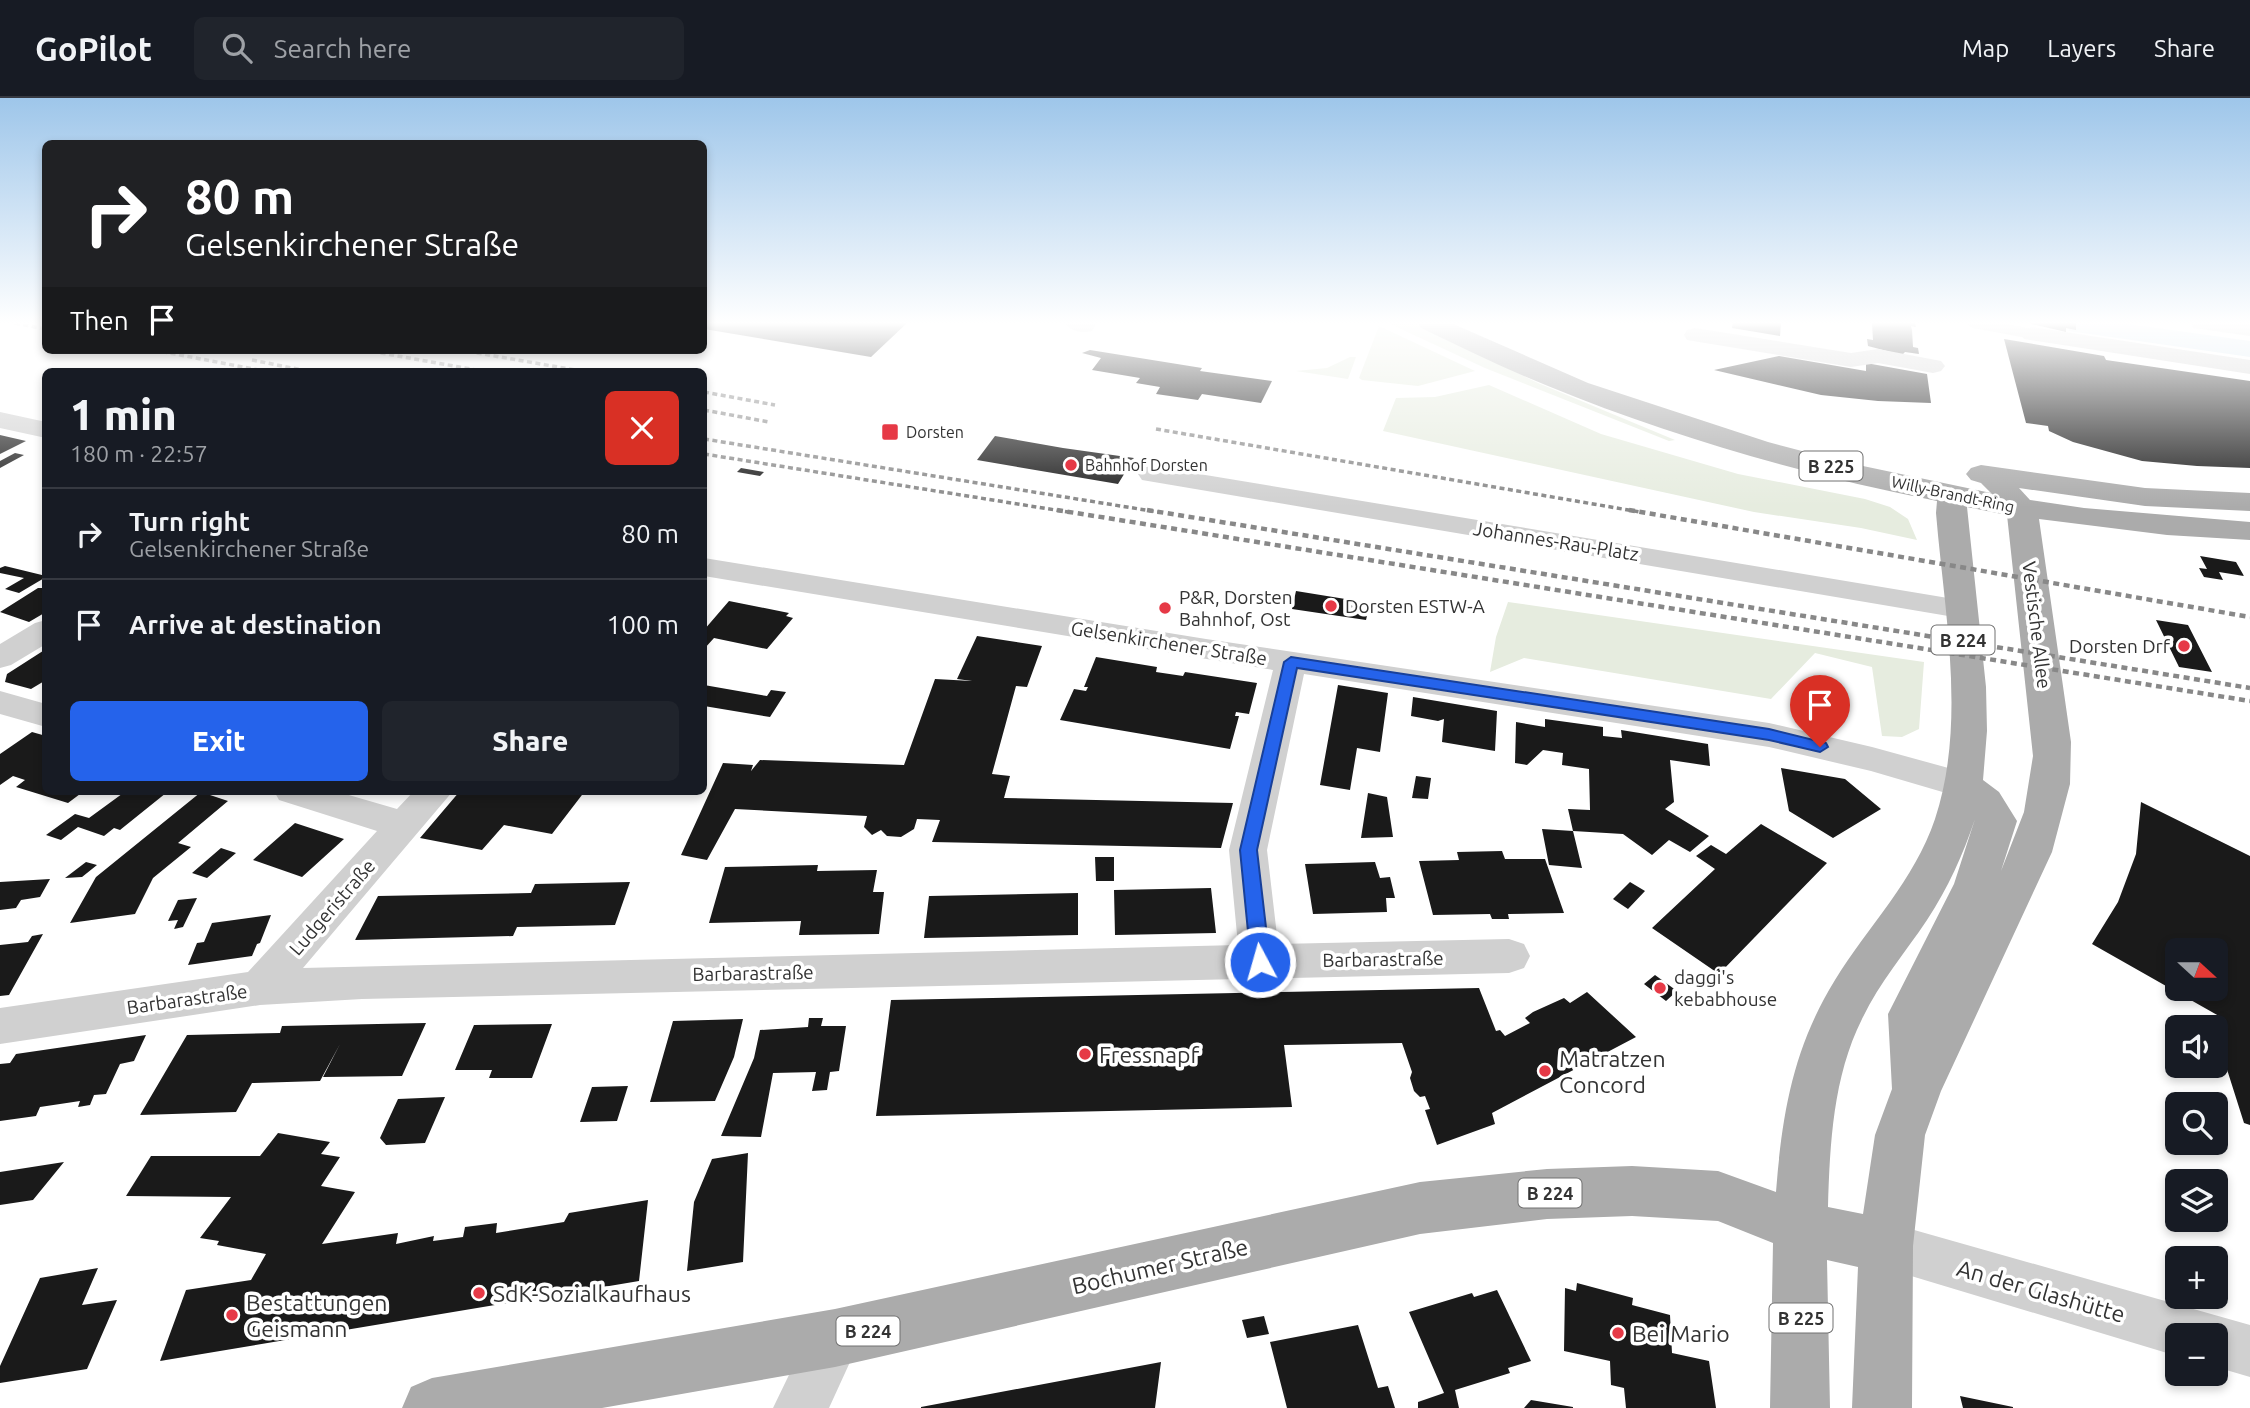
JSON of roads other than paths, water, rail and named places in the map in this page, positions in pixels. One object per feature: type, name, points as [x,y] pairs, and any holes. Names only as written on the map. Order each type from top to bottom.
[{"type":"main road","name":"Willy-Brandt-Ring","points":[[1569,384],[1598,397],[1764,449],[1952,481],[2022,509],[2155,525],[2250,531]]},
{"type":"main road","name":"Willy-Brandt-Ring","points":[[1634,384],[1708,409],[1807,437],[1918,462]]},
{"type":"main road","name":"Willy-Brandt-Ring","points":[[1990,475],[2145,497],[2250,502]]},
{"type":"main road","points":[[1952,481],[1990,475],[2022,509]]},
{"type":"main road","name":"B 224","points":[[1799,1227],[1808,1109],[1814,1084],[1839,1020],[1857,985],[1941,858],[1952,830],[1963,785],[1968,691],[1951,513],[1952,481]]},
{"type":"main road","name":"Vestische Allee","points":[[1882,1408],[1886,1246],[1900,1135],[1916,1091],[2031,852],[2045,816],[2052,771],[2052,742],[2022,509]]},
{"type":"main road","name":"Vestische Allee","points":[[1916,1091],[1912,1014],[1975,884],[1997,821],[1985,803],[1963,785]]},
{"type":"main road","name":"Bochumer Straße","points":[[432,1408],[835,1338],[1420,1208],[1547,1194],[1632,1191],[1718,1196],[1799,1227],[1886,1246]]},
{"type":"main road","name":"B 225","points":[[1799,1227],[1800,1408]]},
{"type":"street","points":[[0,420],[42,429]]},
{"type":"street","name":"Johannes-Rau-Platz","points":[[1152,474],[1960,609]]},
{"type":"street","name":"Gelsenkirchener Straße","points":[[707,567],[1291,662],[1769,735],[1872,759],[1963,785]]},
{"type":"street","points":[[0,658],[42,632]]},
{"type":"street","points":[[1260,962],[1248,850],[1291,662]]},
{"type":"street","points":[[0,702],[42,715]]},
{"type":"street","points":[[305,795],[403,825]]},
{"type":"street","name":"Ludgeristraße","points":[[260,988],[431,795]]},
{"type":"street","name":"Barbarastraße","points":[[0,1026],[260,988],[362,982],[1509,956]]},
{"type":"street","name":"An der Glashütte","points":[[1886,1246],[2165,1326]]},
{"type":"street","points":[[800,1408],[835,1338]]},
{"type":"street","points":[[2228,1345],[2250,1351]]},
{"type":"railway","points":[[707,393],[775,405]]},
{"type":"railway","points":[[707,411],[769,422]]},
{"type":"railway","points":[[1156,429],[1640,512]]},
{"type":"railway","points":[[707,439],[1158,512]]},
{"type":"railway","points":[[707,454],[1068,512]]},
{"type":"railway","points":[[1057,510],[2250,701]]},
{"type":"railway","points":[[1147,510],[2250,688]]},
{"type":"railway","points":[[1629,510],[2250,617]]},
{"type":"place","name":"Dorsten","points":[[890,432]]},
{"type":"place","name":"Bahnhof Dorsten","points":[[1071,465]]},
{"type":"place","name":"Dorsten ESTW-A","points":[[1331,606]]},
{"type":"place","name":"P&R, Dorsten Bahnhof, Ost","points":[[1165,608]]},
{"type":"place","name":"Dorsten Drf","points":[[2184,646]]},
{"type":"place","name":"daggi's kebabhouse","points":[[1660,988]]},
{"type":"place","name":"Fressnapf","points":[[1085,1054]]},
{"type":"place","name":"Matratzen Concord","points":[[1545,1071]]},
{"type":"place","name":"SdK-Sozialkaufhaus","points":[[479,1293]]},
{"type":"place","name":"Bestattungen Geismann","points":[[232,1315]]},
{"type":"place","name":"Bei Mario","points":[[1618,1333]]}]
